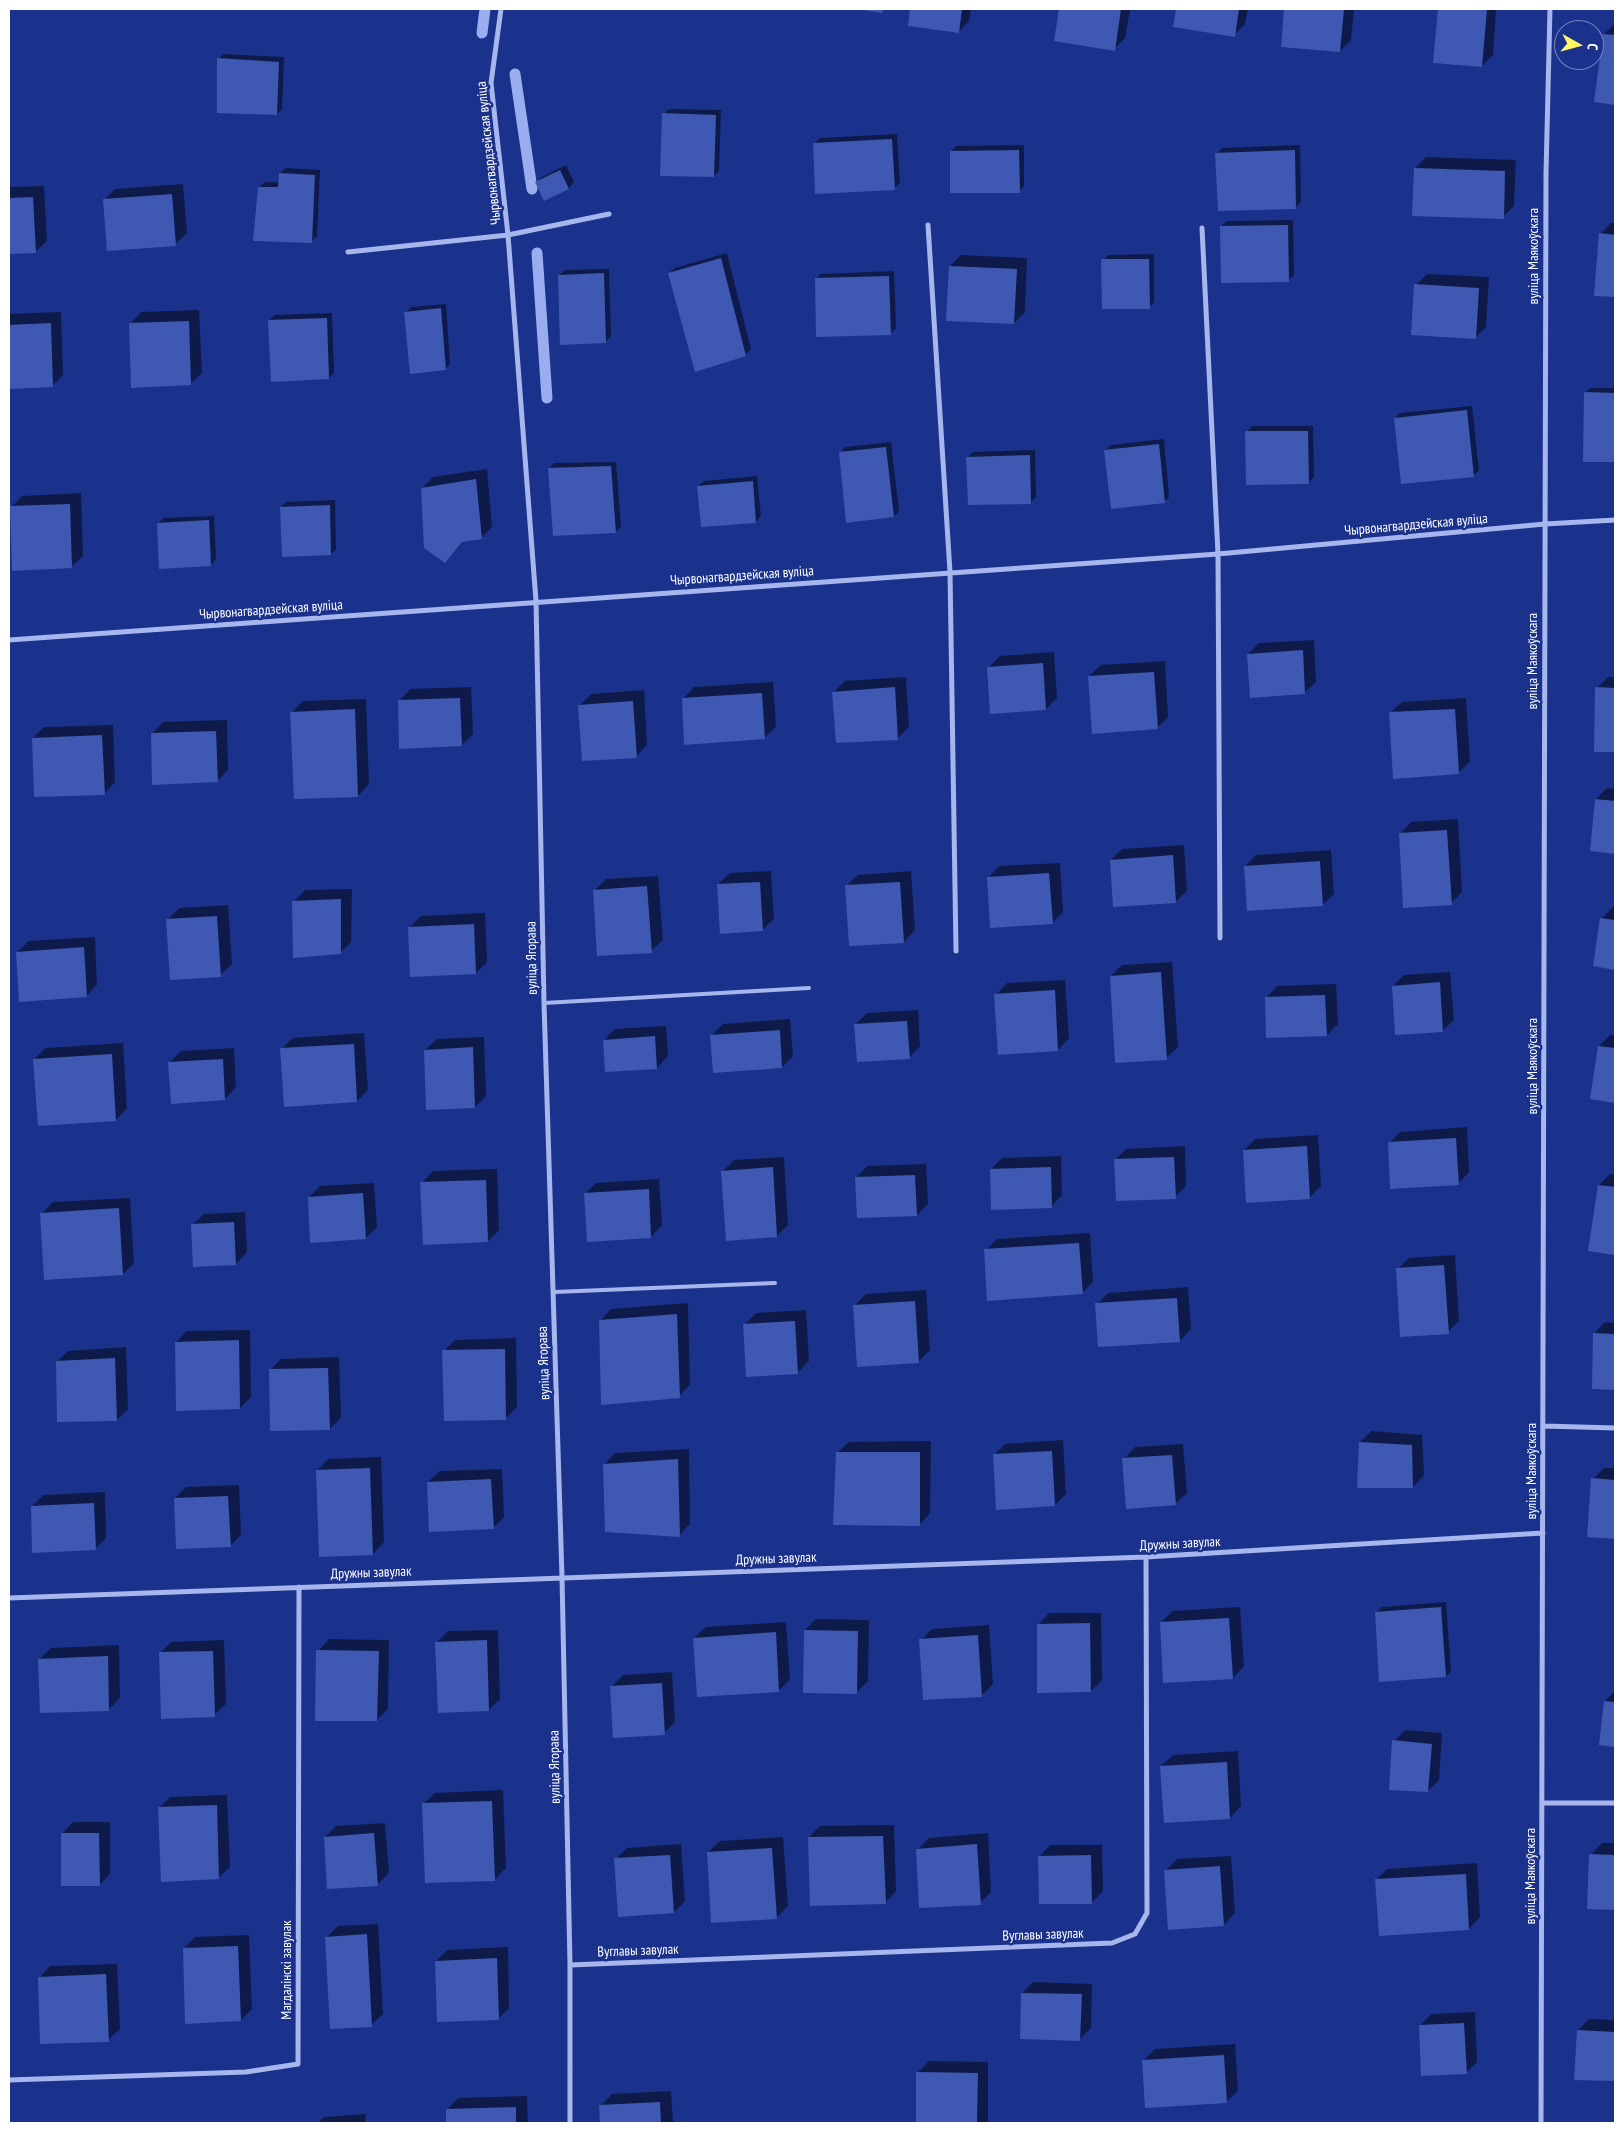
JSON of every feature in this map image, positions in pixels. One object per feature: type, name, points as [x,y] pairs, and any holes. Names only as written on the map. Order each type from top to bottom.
[{"type":"street","name":"Чырвонагвардзейская вуліца","points":[[501,9],[491,83],[508,235],[536,602]]},
{"type":"street","name":"вуліца Маякоўскага","points":[[1541,2123],[1546,173],[1550,9]]},
{"type":"street","name":"Чырвонагвардзейская вуліца","points":[[348,252],[508,235],[609,214]]},
{"type":"street","points":[[928,225],[950,572],[956,951]]},
{"type":"street","points":[[1202,228],[1218,554],[1220,938]]},
{"type":"street","name":"Чырвонагвардзейская вуліца","points":[[9,640],[1218,554],[1545,524],[1615,520]]},
{"type":"street","name":"вуліца Ягорава","points":[[536,602],[544,1003],[562,1577],[570,1965],[570,2123]]},
{"type":"street","points":[[1544,1426],[1615,1428]]},
{"type":"street","name":"Дружны завулак","points":[[9,1598],[562,1577],[1146,1558],[1543,1534]]},
{"type":"street","name":"Вуглавы завулак","points":[[570,1965],[1112,1944],[1135,1934],[1146,1912],[1146,1558]]},
{"type":"street","name":"Магдалінскі завулак","points":[[9,2080],[246,2072],[298,2064],[300,1587]]},
{"type":"street","points":[[1542,1802],[1615,1803]]},
{"type":"lane","points":[[544,1003],[809,988]]},
{"type":"lane","points":[[554,1292],[775,1283]]},
{"type":"building","points":[[857,9],[883,9],[882,13]]},
{"type":"building","points":[[910,9],[962,9],[959,33],[908,26]]},
{"type":"building","points":[[1059,9],[1121,9],[1115,51],[1054,41]]},
{"type":"building","points":[[1176,9],[1239,9],[1235,37],[1173,27]]},
{"type":"building","points":[[1284,9],[1344,9],[1340,52],[1281,47]]},
{"type":"building","points":[[1438,9],[1487,9],[1482,67],[1433,63]]},
{"type":"building","points":[[1604,34],[1615,35],[1615,105],[1594,102],[1598,70],[1604,70]]},
{"type":"building","points":[[217,58],[279,62],[277,115],[217,113]]},
{"type":"building","points":[[662,113],[716,115],[714,177],[660,176]]},
{"type":"building","points":[[892,139],[895,190],[815,194],[813,143]]},
{"type":"building","points":[[1019,150],[1020,193],[950,193],[950,151]]},
{"type":"building","points":[[1295,150],[1296,209],[1218,211],[1215,153]]},
{"type":"building","points":[[1414,168],[1505,171],[1504,219],[1412,216]]},
{"type":"building","points":[[560,170],[569,189],[544,201],[535,182]]},
{"type":"building","points":[[279,173],[315,175],[312,243],[253,241],[258,187],[278,187]]},
{"type":"building","points":[[172,194],[176,246],[107,251],[103,199]]},
{"type":"building","points":[[33,197],[36,253],[9,254],[9,198]]},
{"type":"building","points":[[1288,225],[1289,282],[1221,283],[1220,226]]},
{"type":"building","points":[[1599,233],[1615,235],[1615,297],[1594,296]]},
{"type":"building","points":[[721,258],[746,356],[695,372],[668,273]]},
{"type":"building","points":[[1101,259],[1149,259],[1150,309],[1102,309]]},
{"type":"building","points":[[949,266],[1017,269],[1014,324],[946,321]]},
{"type":"building","points":[[604,273],[606,343],[560,345],[558,275]]},
{"type":"building","points":[[889,276],[891,335],[816,337],[815,278]]},
{"type":"building","points":[[1414,284],[1479,288],[1476,339],[1411,335]]},
{"type":"building","points":[[441,308],[446,370],[410,374],[404,312]]},
{"type":"building","points":[[327,318],[329,379],[271,382],[268,320]]},
{"type":"building","points":[[189,321],[191,385],[131,388],[129,323]]},
{"type":"building","points":[[51,323],[53,387],[9,389],[9,325]]},
{"type":"building","points":[[1584,392],[1615,393],[1615,462],[1583,462]]},
{"type":"building","points":[[1467,410],[1474,477],[1401,484],[1394,418]]},
{"type":"building","points":[[1245,431],[1308,431],[1309,484],[1246,485]]},
{"type":"building","points":[[1159,444],[1165,503],[1111,509],[1104,450]]},
{"type":"building","points":[[886,447],[894,517],[846,523],[839,452]]},
{"type":"building","points":[[1030,455],[1031,504],[968,505],[966,457]]},
{"type":"building","points":[[611,466],[616,533],[553,536],[548,468]]},
{"type":"building","points":[[476,479],[482,539],[462,542],[445,563],[424,548],[421,488]]},
{"type":"building","points":[[753,481],[756,523],[701,527],[697,486]]},
{"type":"building","points":[[70,504],[72,568],[12,571],[10,506]]},
{"type":"building","points":[[330,505],[331,555],[282,557],[280,507]]},
{"type":"building","points":[[209,520],[211,566],[159,569],[157,523]]},
{"type":"building","points":[[1303,650],[1305,694],[1250,698],[1247,654]]},
{"type":"building","points":[[1043,663],[1046,710],[990,714],[987,667]]},
{"type":"building","points":[[1154,672],[1158,729],[1092,734],[1088,676]]},
{"type":"building","points":[[895,687],[898,740],[836,743],[832,692]]},
{"type":"building","points":[[1595,687],[1615,688],[1615,752],[1594,752]]},
{"type":"building","points":[[762,693],[765,739],[684,745],[682,698]]},
{"type":"building","points":[[460,698],[462,746],[399,749],[398,700]]},
{"type":"building","points":[[633,701],[637,758],[582,761],[578,705]]},
{"type":"building","points":[[355,709],[358,797],[294,799],[290,712]]},
{"type":"building","points":[[1455,709],[1459,774],[1393,779],[1389,712]]},
{"type":"building","points":[[216,731],[218,782],[152,785],[151,733]]},
{"type":"building","points":[[102,735],[105,795],[34,797],[32,738]]},
{"type":"building","points":[[1595,799],[1615,801],[1615,854],[1590,851]]},
{"type":"building","points":[[1447,830],[1452,905],[1403,908],[1399,833]]},
{"type":"building","points":[[1173,855],[1176,903],[1113,907],[1110,860]]},
{"type":"building","points":[[1320,861],[1323,906],[1247,911],[1244,866]]},
{"type":"building","points":[[1049,873],[1053,924],[990,928],[987,877]]},
{"type":"building","points":[[760,882],[763,931],[720,934],[717,884]]},
{"type":"building","points":[[900,882],[904,943],[849,946],[845,885]]},
{"type":"building","points":[[647,886],[652,953],[597,956],[593,890]]},
{"type":"building","points":[[341,899],[341,954],[293,958],[292,901]]},
{"type":"building","points":[[217,916],[221,977],[170,980],[166,919]]},
{"type":"building","points":[[1600,918],[1615,920],[1615,970],[1593,966]]},
{"type":"building","points":[[474,924],[476,974],[410,977],[408,927]]},
{"type":"building","points":[[84,947],[87,997],[19,1002],[16,952]]},
{"type":"building","points":[[1161,972],[1167,1060],[1115,1063],[1110,976]]},
{"type":"building","points":[[1440,982],[1443,1032],[1395,1035],[1392,986]]},
{"type":"building","points":[[1055,990],[1058,1051],[998,1055],[994,994]]},
{"type":"building","points":[[1325,995],[1327,1036],[1266,1038],[1265,997]]},
{"type":"building","points":[[907,1021],[910,1059],[857,1062],[854,1024]]},
{"type":"building","points":[[780,1030],[782,1068],[713,1073],[710,1035]]},
{"type":"building","points":[[655,1036],[657,1069],[605,1072],[603,1040]]},
{"type":"building","points":[[354,1044],[357,1102],[284,1107],[280,1048]]},
{"type":"building","points":[[1598,1046],[1615,1048],[1615,1103],[1590,1099]]},
{"type":"building","points":[[473,1047],[475,1108],[426,1110],[424,1050]]},
{"type":"building","points":[[112,1054],[116,1121],[38,1126],[33,1059]]},
{"type":"building","points":[[223,1059],[225,1100],[171,1104],[168,1062]]},
{"type":"building","points":[[1456,1138],[1459,1185],[1390,1189],[1388,1142]]},
{"type":"building","points":[[1307,1146],[1310,1199],[1246,1203],[1243,1150]]},
{"type":"building","points":[[1174,1157],[1176,1199],[1116,1201],[1114,1159]]},
{"type":"building","points":[[773,1167],[777,1237],[726,1241],[721,1171]]},
{"type":"building","points":[[1051,1167],[1052,1208],[991,1210],[990,1169]]},
{"type":"building","points":[[915,1175],[917,1216],[857,1218],[855,1177]]},
{"type":"building","points":[[486,1180],[488,1242],[423,1245],[420,1182]]},
{"type":"building","points":[[1598,1185],[1615,1187],[1615,1255],[1588,1251]]},
{"type":"building","points":[[649,1189],[651,1238],[587,1242],[584,1193]]},
{"type":"building","points":[[363,1193],[366,1239],[310,1243],[308,1197]]},
{"type":"building","points":[[119,1208],[123,1275],[44,1280],[40,1213]]},
{"type":"building","points":[[234,1222],[236,1265],[193,1267],[191,1224]]},
{"type":"building","points":[[1079,1243],[1083,1294],[987,1301],[984,1249]]},
{"type":"building","points":[[1444,1265],[1449,1334],[1400,1337],[1396,1268]]},
{"type":"building","points":[[1177,1298],[1180,1342],[1098,1347],[1095,1303]]},
{"type":"building","points":[[915,1301],[919,1363],[857,1367],[853,1305]]},
{"type":"building","points":[[677,1314],[680,1398],[601,1405],[599,1320]]},
{"type":"building","points":[[795,1321],[798,1374],[746,1377],[743,1324]]},
{"type":"building","points":[[1593,1333],[1615,1334],[1615,1390],[1592,1389]]},
{"type":"building","points":[[239,1340],[240,1409],[176,1411],[175,1342]]},
{"type":"building","points":[[505,1349],[506,1420],[444,1421],[442,1350]]},
{"type":"building","points":[[115,1358],[117,1421],[57,1422],[56,1361]]},
{"type":"building","points":[[328,1368],[330,1430],[270,1431],[269,1369]]},
{"type":"building","points":[[1359,1442],[1412,1445],[1413,1488],[1357,1488]]},
{"type":"building","points":[[1052,1451],[1055,1506],[996,1510],[993,1454]]},
{"type":"building","points":[[836,1452],[920,1452],[920,1526],[833,1525]]},
{"type":"building","points":[[1172,1455],[1176,1505],[1126,1509],[1122,1458]]},
{"type":"building","points":[[678,1459],[680,1537],[605,1532],[603,1464]]},
{"type":"building","points":[[370,1468],[373,1555],[319,1557],[316,1470]]},
{"type":"building","points":[[1591,1478],[1615,1480],[1615,1539],[1587,1537]]},
{"type":"building","points":[[491,1479],[494,1529],[429,1532],[427,1482]]},
{"type":"building","points":[[228,1496],[231,1547],[176,1549],[174,1498]]},
{"type":"building","points":[[94,1503],[96,1550],[32,1553],[31,1506]]},
{"type":"building","points":[[1441,1607],[1446,1677],[1379,1682],[1375,1612]]},
{"type":"building","points":[[1229,1618],[1233,1679],[1163,1683],[1160,1622]]},
{"type":"building","points":[[1090,1623],[1091,1692],[1037,1693],[1037,1624]]},
{"type":"building","points":[[804,1630],[858,1631],[857,1694],[803,1693]]},
{"type":"building","points":[[776,1632],[779,1692],[697,1697],[693,1638]]},
{"type":"building","points":[[978,1635],[982,1697],[923,1700],[919,1639]]},
{"type":"building","points":[[487,1640],[489,1711],[438,1713],[435,1642]]},
{"type":"building","points":[[316,1650],[379,1651],[377,1721],[315,1721]]},
{"type":"building","points":[[213,1651],[215,1717],[161,1719],[159,1652]]},
{"type":"building","points":[[108,1656],[109,1711],[40,1713],[38,1659]]},
{"type":"building","points":[[662,1683],[665,1735],[613,1738],[610,1686]]},
{"type":"building","points":[[1604,1701],[1615,1702],[1615,1747],[1599,1745]]},
{"type":"building","points":[[1392,1740],[1432,1744],[1428,1792],[1389,1790]]},
{"type":"building","points":[[1227,1762],[1230,1819],[1164,1823],[1160,1766]]},
{"type":"building","points":[[492,1801],[495,1881],[425,1883],[422,1803]]},
{"type":"building","points":[[217,1805],[219,1879],[161,1882],[158,1807]]},
{"type":"building","points":[[61,1833],[99,1833],[100,1886],[61,1886]]},
{"type":"building","points":[[374,1833],[378,1886],[327,1889],[324,1837]]},
{"type":"building","points":[[883,1836],[886,1904],[810,1906],[808,1837]]},
{"type":"building","points":[[977,1844],[981,1905],[919,1908],[916,1849]]},
{"type":"building","points":[[772,1848],[777,1919],[711,1923],[707,1852]]},
{"type":"building","points":[[1589,1854],[1615,1855],[1615,1910],[1587,1909]]},
{"type":"building","points":[[670,1855],[674,1913],[618,1917],[614,1858]]},
{"type":"building","points":[[1091,1855],[1092,1904],[1039,1904],[1038,1856]]},
{"type":"building","points":[[1220,1866],[1224,1926],[1168,1930],[1164,1870]]},
{"type":"building","points":[[1466,1874],[1469,1930],[1379,1936],[1375,1879]]},
{"type":"building","points":[[367,1934],[372,2027],[330,2029],[325,1937]]},
{"type":"building","points":[[238,1946],[241,2021],[185,2024],[183,1948]]},
{"type":"building","points":[[497,1958],[499,2020],[437,2022],[435,1961]]},
{"type":"building","points":[[106,1974],[109,2042],[40,2044],[38,1977]]},
{"type":"building","points":[[1021,1993],[1082,1994],[1080,2041],[1020,2039]]},
{"type":"building","points":[[1464,2023],[1467,2074],[1421,2076],[1419,2025]]},
{"type":"building","points":[[1577,2030],[1615,2032],[1615,2081],[1574,2080]]},
{"type":"building","points":[[1224,2055],[1227,2103],[1145,2108],[1142,2060]]},
{"type":"building","points":[[916,2072],[978,2073],[977,2123],[916,2123]]},
{"type":"building","points":[[660,2102],[661,2123],[600,2123],[599,2105]]},
{"type":"building","points":[[516,2107],[516,2123],[446,2123],[446,2109]]},
{"type":"waterway","points":[[482,33],[485,9]]},
{"type":"waterway","points":[[515,74],[532,189]]},
{"type":"waterway","points":[[537,253],[547,398]]}]
